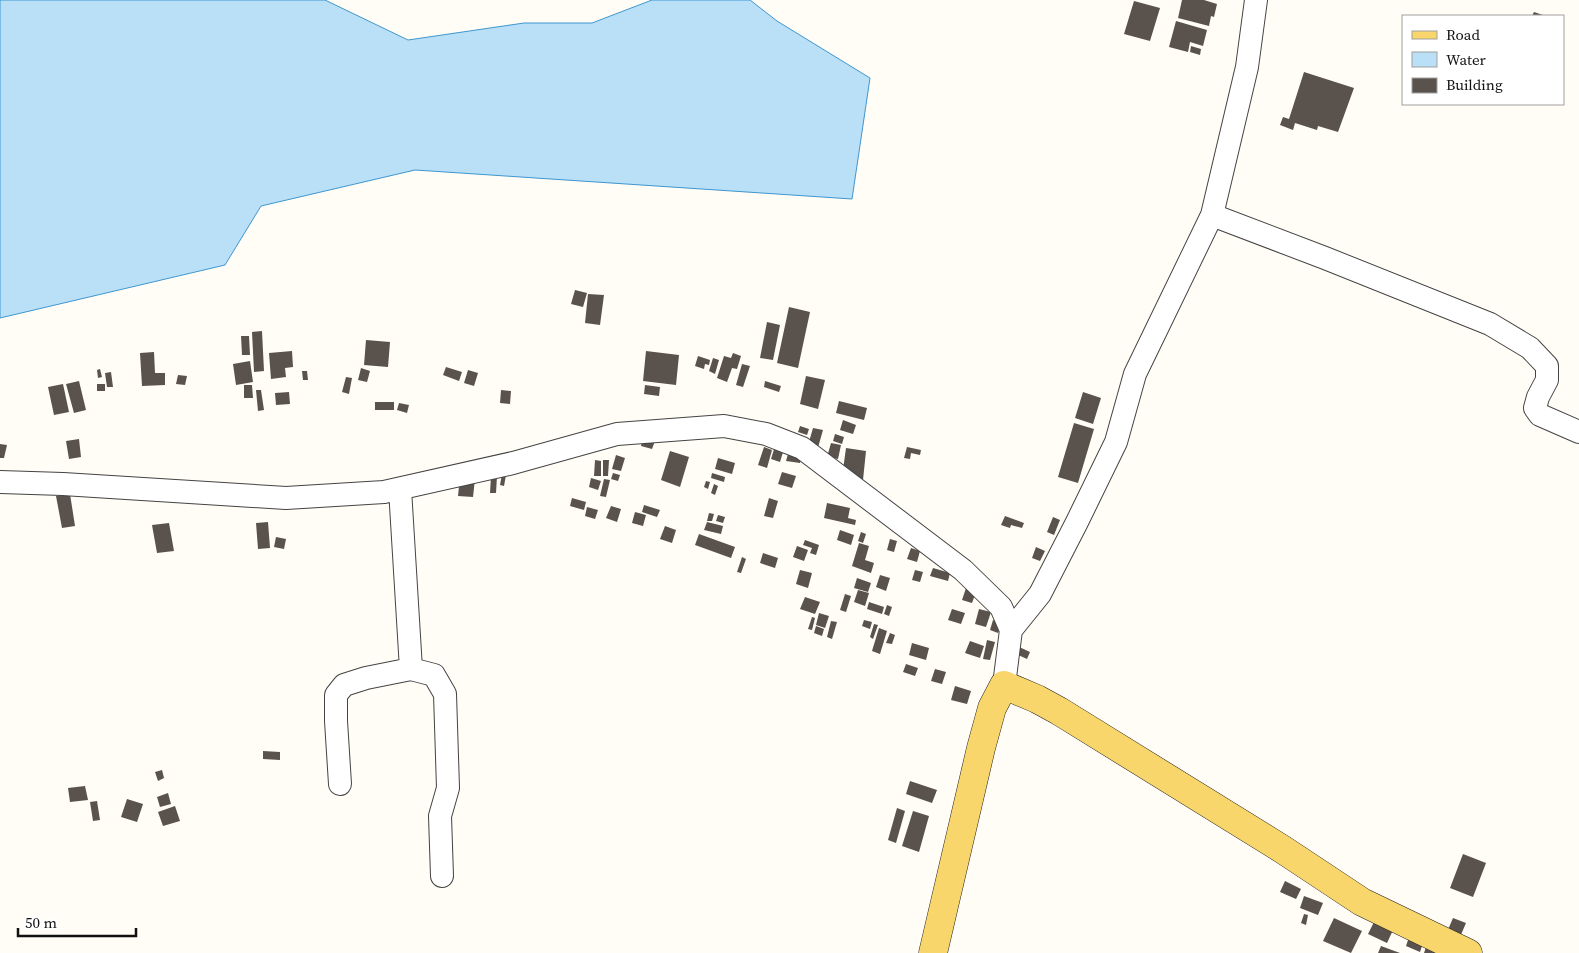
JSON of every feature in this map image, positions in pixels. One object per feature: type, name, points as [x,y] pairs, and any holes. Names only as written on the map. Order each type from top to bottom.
[{"type":"main road","points":[[933,953],[981,748],[992,708],[1004,685],[1059,711],[1282,849],[1362,902],[1468,953]]},
{"type":"street","points":[[1011,630],[1040,594],[1082,513],[1116,442],[1135,374],[1212,215],[1247,67],[1256,0]]},
{"type":"street","points":[[1212,215],[1334,261],[1490,324],[1530,348],[1547,366],[1548,380],[1538,397],[1535,408],[1540,415],[1579,432]]},
{"type":"street","points":[[0,482],[63,484],[286,498],[384,492],[513,463],[617,434],[724,426],[766,434],[802,448],[963,570],[1001,606],[1011,630],[1004,685]]},
{"type":"street","points":[[400,488],[411,669]]},
{"type":"street","points":[[340,784],[336,695],[344,685],[366,678],[411,669],[434,675],[445,694],[448,788],[440,816],[442,876]]},
{"type":"water","points":[[0,0],[325,0],[408,40],[524,23],[592,23],[652,0],[750,0],[777,21],[870,78],[852,199],[415,170],[261,206],[225,265],[0,318]]},
{"type":"building","points":[[1182,0],[1204,0],[1217,4],[1214,17],[1211,16],[1209,26],[1178,18]]},
{"type":"building","points":[[1134,1],[1160,8],[1150,41],[1124,34]]},
{"type":"building","points":[[1534,12],[1543,15],[1532,15]]},
{"type":"building","points":[[1176,21],[1207,30],[1203,46],[1190,42],[1188,52],[1169,47]]},
{"type":"building","points":[[1191,46],[1201,49],[1200,55],[1190,52]]},
{"type":"building","points":[[1304,72],[1354,88],[1338,132],[1318,126],[1317,130],[1295,123],[1293,130],[1280,125],[1283,117],[1289,119]]},
{"type":"building","points":[[575,290],[587,293],[583,307],[571,304]]},
{"type":"building","points":[[588,294],[604,295],[600,325],[585,323]]},
{"type":"building","points":[[789,307],[810,312],[798,368],[777,363]]},
{"type":"building","points":[[767,322],[780,325],[773,360],[760,358]]},
{"type":"building","points":[[262,331],[264,371],[254,372],[252,332]]},
{"type":"building","points":[[241,336],[249,336],[250,355],[242,355]]},
{"type":"building","points":[[366,340],[390,342],[388,367],[364,365]]},
{"type":"building","points":[[292,351],[293,367],[285,368],[286,377],[271,379],[269,353]]},
{"type":"building","points":[[646,351],[679,355],[676,385],[643,381]]},
{"type":"building","points":[[154,352],[155,373],[165,373],[165,385],[142,386],[140,353]]},
{"type":"building","points":[[733,353],[741,356],[737,369],[732,368],[727,382],[717,378],[724,356],[731,358]]},
{"type":"building","points":[[698,356],[710,360],[709,365],[705,364],[704,369],[695,366]]},
{"type":"building","points":[[713,358],[719,360],[715,374],[709,371]]},
{"type":"building","points":[[250,361],[253,382],[236,385],[233,364]]},
{"type":"building","points":[[742,364],[750,366],[743,387],[736,385]]},
{"type":"building","points":[[446,367],[462,372],[459,381],[443,375]]},
{"type":"building","points":[[361,368],[370,371],[367,382],[358,380]]},
{"type":"building","points":[[100,369],[102,377],[98,378],[97,370]]},
{"type":"building","points":[[468,370],[478,373],[474,386],[464,383]]},
{"type":"building","points":[[302,371],[307,371],[308,380],[303,380]]},
{"type":"building","points":[[111,372],[113,387],[107,387],[105,373]]},
{"type":"building","points":[[178,375],[187,376],[185,385],[176,384]]},
{"type":"building","points":[[806,376],[825,380],[818,409],[800,404]]},
{"type":"building","points":[[346,377],[352,378],[349,394],[342,392]]},
{"type":"building","points":[[79,381],[86,410],[74,413],[66,384]]},
{"type":"building","points":[[765,381],[781,386],[779,392],[764,387]]},
{"type":"building","points":[[63,384],[69,412],[54,415],[48,387]]},
{"type":"building","points":[[97,384],[105,384],[105,391],[97,391]]},
{"type":"building","points":[[244,385],[252,385],[253,398],[244,398]]},
{"type":"building","points":[[645,385],[660,387],[659,396],[644,394]]},
{"type":"building","points":[[256,390],[261,390],[264,410],[258,411]]},
{"type":"building","points":[[501,390],[511,391],[510,404],[500,403]]},
{"type":"building","points":[[289,392],[290,404],[276,405],[275,393]]},
{"type":"building","points":[[1083,392],[1101,398],[1093,424],[1075,418]]},
{"type":"building","points":[[839,401],[867,408],[864,420],[836,413]]},
{"type":"building","points":[[375,402],[394,402],[394,410],[375,410]]},
{"type":"building","points":[[399,403],[409,405],[407,413],[397,410]]},
{"type":"building","points":[[843,420],[856,425],[853,434],[840,430]]},
{"type":"building","points":[[1074,423],[1094,429],[1078,483],[1058,477]]},
{"type":"building","points":[[800,426],[809,429],[807,435],[798,432]]},
{"type":"building","points":[[813,428],[823,430],[817,451],[807,449]]},
{"type":"building","points":[[835,434],[844,437],[842,444],[833,441]]},
{"type":"building","points":[[643,437],[655,441],[652,449],[641,446]]},
{"type":"building","points":[[79,439],[81,457],[69,459],[66,441]]},
{"type":"building","points":[[831,443],[841,445],[838,459],[827,457]]},
{"type":"building","points":[[0,444],[7,445],[4,458],[0,458]]},
{"type":"building","points":[[775,446],[784,449],[780,462],[771,459]]},
{"type":"building","points":[[764,447],[772,450],[767,468],[758,465]]},
{"type":"building","points":[[907,447],[921,450],[920,455],[911,453],[910,459],[904,458]]},
{"type":"building","points":[[846,448],[866,451],[863,480],[842,477]]},
{"type":"building","points":[[803,450],[800,463],[786,461],[788,454]]},
{"type":"building","points":[[670,451],[689,457],[680,487],[661,480]]},
{"type":"building","points":[[616,455],[625,458],[621,471],[612,469]]},
{"type":"building","points":[[718,458],[735,463],[732,474],[715,469]]},
{"type":"building","points":[[595,460],[601,461],[601,476],[594,476]]},
{"type":"building","points":[[603,460],[609,460],[608,476],[603,476]]},
{"type":"building","points":[[782,472],[796,476],[792,488],[778,484]]},
{"type":"building","points":[[613,473],[620,475],[618,481],[611,479]]},
{"type":"building","points":[[712,473],[725,477],[724,482],[711,478]]},
{"type":"building","points":[[502,474],[506,475],[504,486],[500,485]]},
{"type":"building","points":[[491,476],[497,476],[496,493],[490,493]]},
{"type":"building","points":[[460,477],[475,479],[473,497],[458,496]]},
{"type":"building","points":[[591,478],[601,481],[598,490],[589,487]]},
{"type":"building","points":[[604,479],[610,480],[606,497],[600,496]]},
{"type":"building","points":[[706,481],[710,482],[708,489],[704,487]]},
{"type":"building","points":[[714,484],[718,486],[715,495],[711,493]]},
{"type":"building","points":[[70,494],[75,526],[62,528],[56,496]]},
{"type":"building","points":[[572,498],[586,502],[584,510],[570,506]]},
{"type":"building","points":[[769,498],[778,501],[773,518],[764,516]]},
{"type":"building","points":[[827,503],[850,508],[848,518],[856,520],[855,525],[824,518]]},
{"type":"building","points":[[644,505],[660,510],[657,517],[642,512]]},
{"type":"building","points":[[611,506],[621,509],[617,522],[606,518]]},
{"type":"building","points":[[587,507],[598,510],[595,519],[585,516]]},
{"type":"building","points":[[635,512],[646,515],[643,526],[632,523]]},
{"type":"building","points":[[709,513],[714,514],[712,521],[707,521]]},
{"type":"building","points":[[718,515],[725,517],[723,523],[716,521]]},
{"type":"building","points":[[1005,516],[1024,523],[1022,528],[1011,525],[1010,528],[1001,525]]},
{"type":"building","points":[[1053,517],[1060,520],[1054,535],[1047,532]]},
{"type":"building","points":[[268,522],[270,548],[258,549],[256,523]]},
{"type":"building","points":[[707,522],[723,526],[721,534],[704,530]]},
{"type":"building","points":[[169,523],[174,551],[157,553],[152,525]]},
{"type":"building","points":[[665,526],[676,530],[672,543],[660,539]]},
{"type":"building","points":[[840,530],[854,535],[851,545],[837,540]]},
{"type":"building","points":[[861,532],[866,534],[863,543],[858,541]]},
{"type":"building","points":[[699,534],[735,547],[731,558],[695,545]]},
{"type":"building","points":[[276,537],[286,539],[284,549],[274,547]]},
{"type":"building","points":[[890,539],[897,541],[894,552],[887,550]]},
{"type":"building","points":[[805,540],[819,545],[816,555],[810,553],[812,548],[803,545]]},
{"type":"building","points":[[859,543],[869,546],[865,560],[874,563],[871,573],[852,566]]},
{"type":"building","points":[[797,546],[808,550],[804,561],[793,557]]},
{"type":"building","points":[[1036,547],[1045,551],[1040,561],[1032,558]]},
{"type":"building","points":[[911,548],[920,551],[917,562],[907,559]]},
{"type":"building","points":[[763,553],[778,558],[775,568],[760,563]]},
{"type":"building","points":[[742,557],[746,559],[741,573],[737,572]]},
{"type":"building","points":[[933,568],[950,573],[948,581],[930,576]]},
{"type":"building","points":[[800,570],[812,573],[808,588],[796,584]]},
{"type":"building","points":[[915,570],[923,572],[920,582],[912,580]]},
{"type":"building","points":[[880,575],[890,578],[886,591],[876,587]]},
{"type":"building","points":[[857,578],[871,583],[868,592],[854,588]]},
{"type":"building","points":[[966,588],[976,592],[972,603],[962,600]]},
{"type":"building","points":[[858,590],[869,593],[865,606],[854,602]]},
{"type":"building","points":[[845,594],[851,596],[846,612],[840,610]]},
{"type":"building","points":[[805,597],[820,602],[815,614],[800,609]]},
{"type":"building","points":[[869,602],[884,607],[882,614],[867,609]]},
{"type":"building","points":[[887,605],[892,607],[889,616],[884,614]]},
{"type":"building","points":[[952,609],[965,613],[961,624],[948,620]]},
{"type":"building","points":[[979,609],[991,612],[986,627],[975,624]]},
{"type":"building","points":[[819,613],[829,616],[825,628],[816,625]]},
{"type":"building","points":[[812,617],[815,618],[812,630],[808,629]]},
{"type":"building","points":[[864,620],[872,622],[870,629],[862,626]]},
{"type":"building","points":[[993,620],[1002,623],[998,633],[990,630]]},
{"type":"building","points":[[831,621],[837,622],[832,639],[827,637]]},
{"type":"building","points":[[874,624],[878,625],[873,639],[870,637]]},
{"type":"building","points":[[816,626],[824,629],[822,636],[814,633]]},
{"type":"building","points":[[879,628],[887,631],[880,654],[872,651]]},
{"type":"building","points":[[890,633],[895,635],[892,644],[886,643]]},
{"type":"building","points":[[987,640],[995,642],[990,660],[983,659]]},
{"type":"building","points":[[970,641],[984,646],[980,658],[965,653]]},
{"type":"building","points":[[912,643],[929,648],[926,660],[909,655]]},
{"type":"building","points":[[1013,644],[1030,652],[1027,659],[1009,651]]},
{"type":"building","points":[[906,664],[918,668],[915,676],[903,672]]},
{"type":"building","points":[[935,669],[946,672],[942,684],[931,681]]},
{"type":"building","points":[[955,686],[971,691],[967,704],[951,700]]},
{"type":"building","points":[[263,751],[280,752],[280,760],[263,759]]},
{"type":"building","points":[[162,770],[164,778],[158,781],[155,772]]},
{"type":"building","points":[[910,781],[937,790],[932,803],[906,794]]},
{"type":"building","points":[[85,786],[88,800],[70,802],[68,788]]},
{"type":"building","points":[[168,793],[171,804],[160,807],[157,797]]},
{"type":"building","points":[[127,799],[143,804],[137,822],[121,817]]},
{"type":"building","points":[[97,801],[100,820],[93,821],[90,802]]},
{"type":"building","points":[[175,806],[180,821],[163,826],[158,812]]},
{"type":"building","points":[[897,808],[905,811],[896,843],[888,840]]},
{"type":"building","points":[[913,811],[929,816],[919,852],[902,846]]},
{"type":"building","points":[[1463,854],[1486,863],[1473,897],[1450,888]]},
{"type":"building","points":[[1285,881],[1301,889],[1296,899],[1280,892]]},
{"type":"building","points":[[1304,896],[1323,903],[1318,915],[1300,908]]},
{"type":"building","points":[[1304,914],[1308,915],[1306,925],[1301,923]]},
{"type":"building","points":[[1334,918],[1362,931],[1351,953],[1323,941]]},
{"type":"building","points":[[1453,918],[1466,923],[1460,937],[1447,932]]},
{"type":"building","points":[[1375,920],[1394,928],[1387,943],[1368,934]]},
{"type":"building","points":[[1409,937],[1423,943],[1420,952],[1406,946]]},
{"type":"building","points":[[1381,946],[1400,953],[1378,953]]},
{"type":"building","points":[[1426,947],[1443,953],[1424,953]]}]
